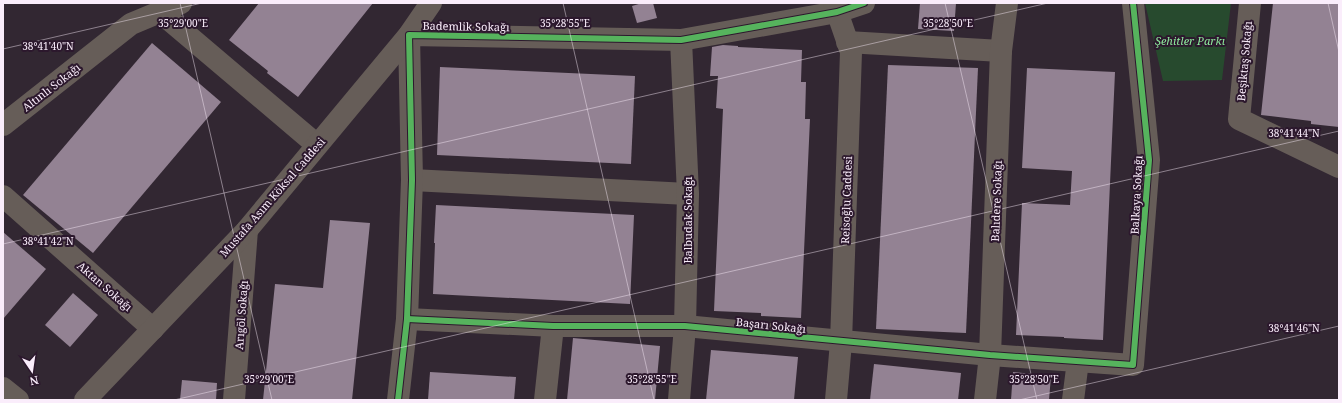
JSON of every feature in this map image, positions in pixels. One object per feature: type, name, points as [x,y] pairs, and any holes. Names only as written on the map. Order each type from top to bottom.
[{"type":"street","name":"Altınlı Sokağı","points":[[3,125],[131,24],[181,3]]},
{"type":"street","name":"Mustafa Asım Köksal Caddesi","points":[[85,400],[247,230],[410,35],[431,3]]},
{"type":"street","name":"Bademlik Sokağı","points":[[398,400],[407,319],[412,180],[410,35],[681,40],[864,3]]},
{"type":"street","name":"Balıdere Sokağı","points":[[985,400],[990,355],[1002,51],[1007,3]]},
{"type":"street","name":"Balkaya Sokağı","points":[[1133,3],[1149,160],[1133,365]]},
{"type":"street","name":"Beşiktaş Sokağı","points":[[1250,3],[1239,119],[1339,167]]},
{"type":"street","name":"Reisoğlu Caddesi","points":[[836,8],[851,52],[841,342],[836,400]]},
{"type":"street","points":[[160,12],[317,145]]},
{"type":"street","name":"Balbudak Sokağı","points":[[679,400],[685,326],[688,194],[681,40]]},
{"type":"street","points":[[847,42],[1002,51]]},
{"type":"street","points":[[412,180],[688,194]]},
{"type":"street","name":"Aktan Sokağı","points":[[3,196],[153,329]]},
{"type":"street","name":"Arıgöl Sokağı","points":[[234,400],[247,230]]},
{"type":"street","name":"Başarı Sokağı","points":[[407,319],[553,326],[685,326],[990,355],[1133,365]]},
{"type":"street","points":[[545,400],[553,326]]},
{"type":"street","points":[[1073,400],[1078,361]]},
{"type":"street","points":[[3,388],[18,400]]},
{"type":"green space","name":"Şehitler Parkı","points":[[1145,3],[1231,3],[1222,80],[1163,81]]},
{"type":"building","points":[[259,3],[373,3],[298,97],[267,73],[268,71],[229,40]]},
{"type":"building","points":[[642,3],[653,3],[657,18],[637,23],[632,6]]},
{"type":"building","points":[[920,3],[956,3],[954,31],[918,29]]},
{"type":"building","points":[[1273,3],[1339,3],[1339,127],[1311,124],[1311,121],[1261,115]]},
{"type":"building","points":[[152,43],[221,102],[93,253],[23,195]]},
{"type":"building","points":[[723,45],[802,50],[801,82],[806,82],[805,119],[810,119],[801,318],[761,316],[761,313],[714,311],[723,109],[716,108],[718,76],[710,76],[712,47]]},
{"type":"building","points":[[888,65],[978,68],[966,333],[876,329]]},
{"type":"building","points":[[440,67],[635,76],[631,164],[437,155]]},
{"type":"building","points":[[1027,68],[1115,72],[1103,340],[1016,335],[1022,203],[1070,205],[1072,171],[1022,168]]},
{"type":"building","points":[[436,205],[634,215],[630,304],[433,294]]},
{"type":"building","points":[[330,220],[370,223],[352,400],[263,400],[275,284],[323,288]]},
{"type":"building","points":[[3,232],[46,269],[3,319]]},
{"type":"building","points":[[73,293],[98,315],[70,347],[45,325]]},
{"type":"building","points":[[573,338],[660,346],[655,400],[567,400]]},
{"type":"building","points":[[711,350],[798,357],[794,400],[706,400]]},
{"type":"building","points":[[874,364],[961,373],[958,400],[870,400]]},
{"type":"building","points":[[430,372],[516,377],[514,400],[428,400]]},
{"type":"building","points":[[1013,372],[1051,376],[1049,400],[1011,400]]},
{"type":"building","points":[[182,380],[217,383],[216,400],[180,400]]},
{"type":"cycle path","points":[[398,400],[407,319],[412,180],[409,35],[681,40],[837,12],[864,3]]},
{"type":"cycle path","points":[[407,319],[553,326],[685,326],[990,355],[1133,365],[1149,160],[1133,3]]}]
